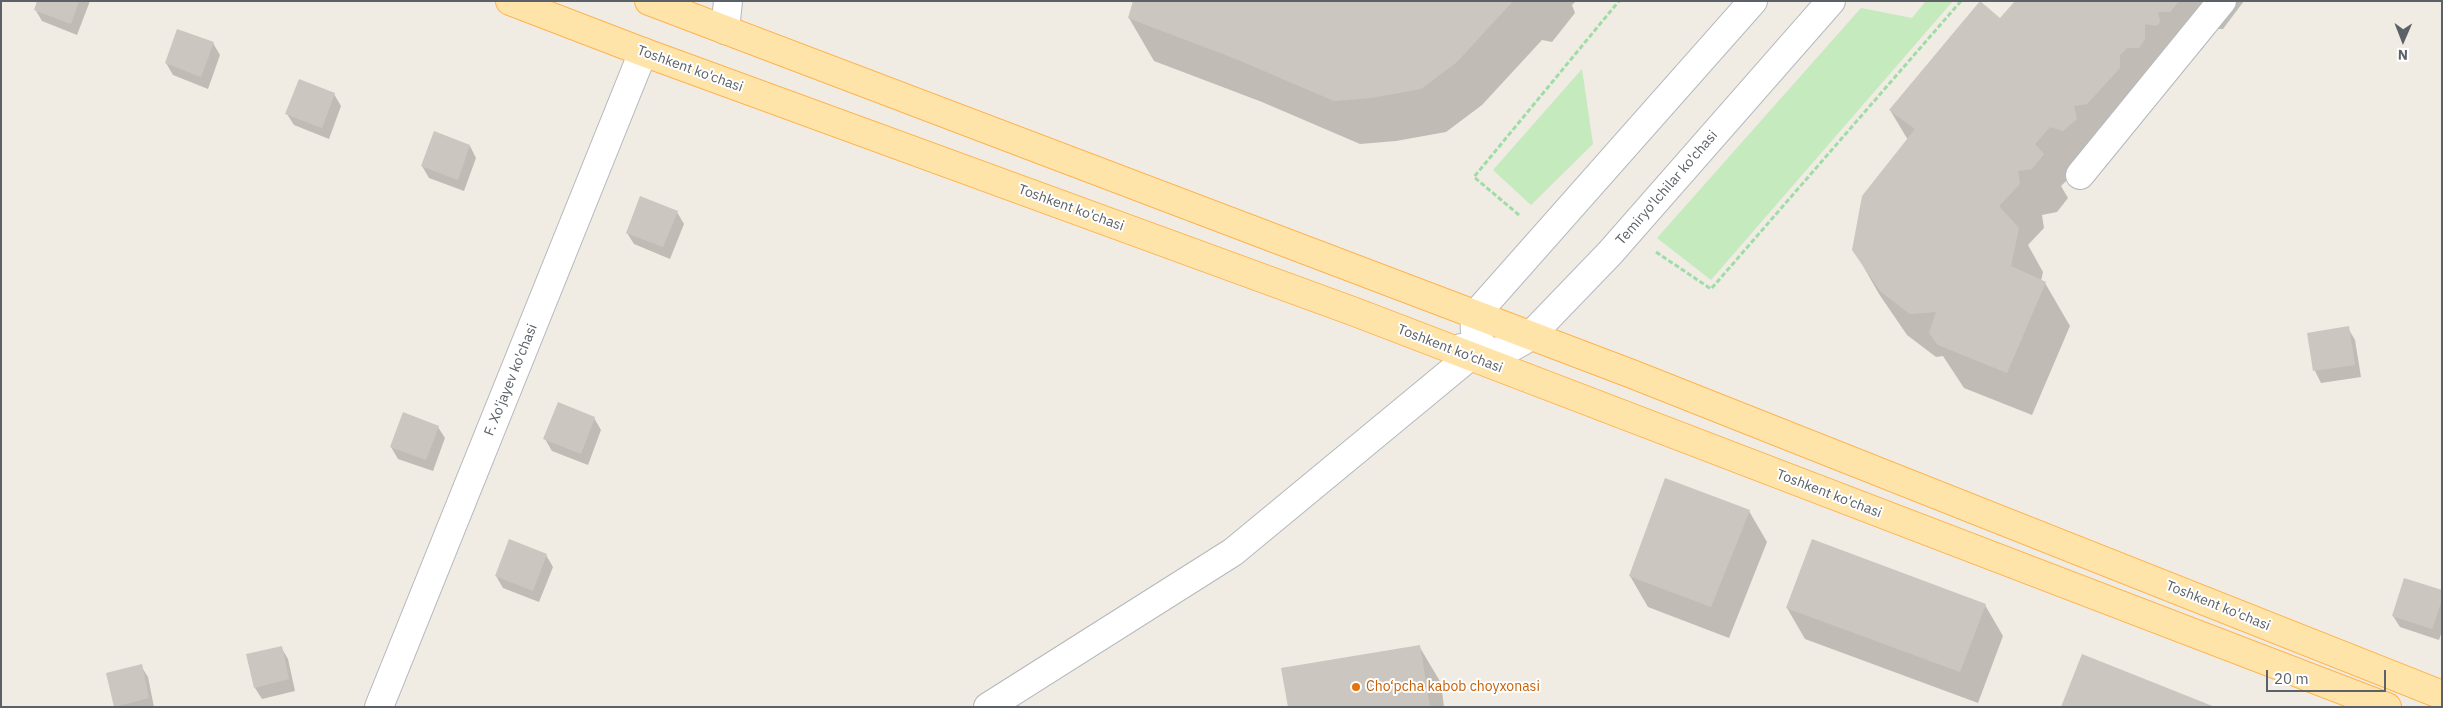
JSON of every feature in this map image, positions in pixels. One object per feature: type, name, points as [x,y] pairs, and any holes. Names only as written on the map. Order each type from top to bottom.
[{"type":"main road","name":"Toshkent ko'chasi","points":[[510,1],[643,52],[1355,312],[1426,340],[1479,354],[1534,381],[2387,707]]},
{"type":"main road","name":"Toshkent ko'chasi","points":[[649,1],[1531,335],[2442,695]]},
{"type":"street","points":[[725,30],[728,1]]},
{"type":"street","points":[[988,707],[1233,552],[1479,354],[1473,326],[1476,314],[1753,1]]},
{"type":"street","name":"Temiryo'lchilar ko'chasi","points":[[1479,354],[1505,351],[1520,344],[1531,335],[1610,253],[1831,1]]},
{"type":"street","points":[[2080,175],[2222,1]]},
{"type":"street","name":"F. Xo'jayev ko'chasi","points":[[379,707],[643,52]]},
{"type":"path","points":[[1545,236],[1474,177],[1619,1]]},
{"type":"path","points":[[1655,251],[1711,289],[1961,1]]},
{"type":"green space","points":[[1926,1],[1953,1],[1711,280],[1657,238],[1861,8],[1912,18]]},
{"type":"green space","points":[[1582,69],[1593,144],[1531,205],[1493,170]]},
{"type":"building","points":[[37,1],[79,1],[71,24],[34,10]]},
{"type":"building","points":[[1133,1],[1513,1],[1457,62],[1421,89],[1371,98],[1334,101],[1236,59],[1128,18]]},
{"type":"building","points":[[1980,1],[2000,18],[2015,1],[2179,1],[2170,12],[2158,12],[2160,22],[2157,26],[2145,24],[2145,39],[2139,48],[2127,48],[2120,55],[2120,68],[2087,104],[2074,106],[2077,119],[2063,131],[2050,127],[2035,144],[2044,154],[2032,169],[2018,171],[2020,184],[1999,206],[2019,228],[2011,266],[2046,282],[2007,373],[1938,345],[1929,333],[1936,312],[1910,314],[1881,292],[1852,250],[1862,196],[1915,129],[1889,110]]},
{"type":"building","points":[[177,29],[214,42],[201,77],[165,63]]},
{"type":"building","points":[[299,79],[335,93],[322,128],[285,114]]},
{"type":"building","points":[[434,131],[470,145],[458,180],[421,166]]},
{"type":"building","points":[[640,196],[678,211],[663,247],[626,233]]},
{"type":"building","points":[[2349,326],[2355,365],[2313,371],[2307,333]]},
{"type":"building","points":[[558,402],[595,417],[581,454],[543,439]]},
{"type":"building","points":[[403,412],[439,426],[426,460],[390,447]]},
{"type":"building","points":[[1665,478],[1750,510],[1711,607],[1629,576]]},
{"type":"building","points":[[509,539],[547,554],[533,591],[495,576]]},
{"type":"building","points":[[1812,539],[1986,604],[1960,672],[1786,608]]},
{"type":"building","points":[[2404,578],[2442,590],[2442,600],[2432,629],[2392,616]]},
{"type":"building","name":"Cho‘pcha kabob choyxonasi","points":[[1420,645],[1430,707],[1288,707],[1281,668]]},
{"type":"building","points":[[282,646],[289,679],[254,688],[246,654]]},
{"type":"building","points":[[2082,654],[2215,707],[2061,707]]},
{"type":"building","points":[[142,664],[149,698],[114,707],[106,673]]},
{"type":"place","name":"Cho‘pcha kabob choyxonasi","points":[[1356,687]]}]
